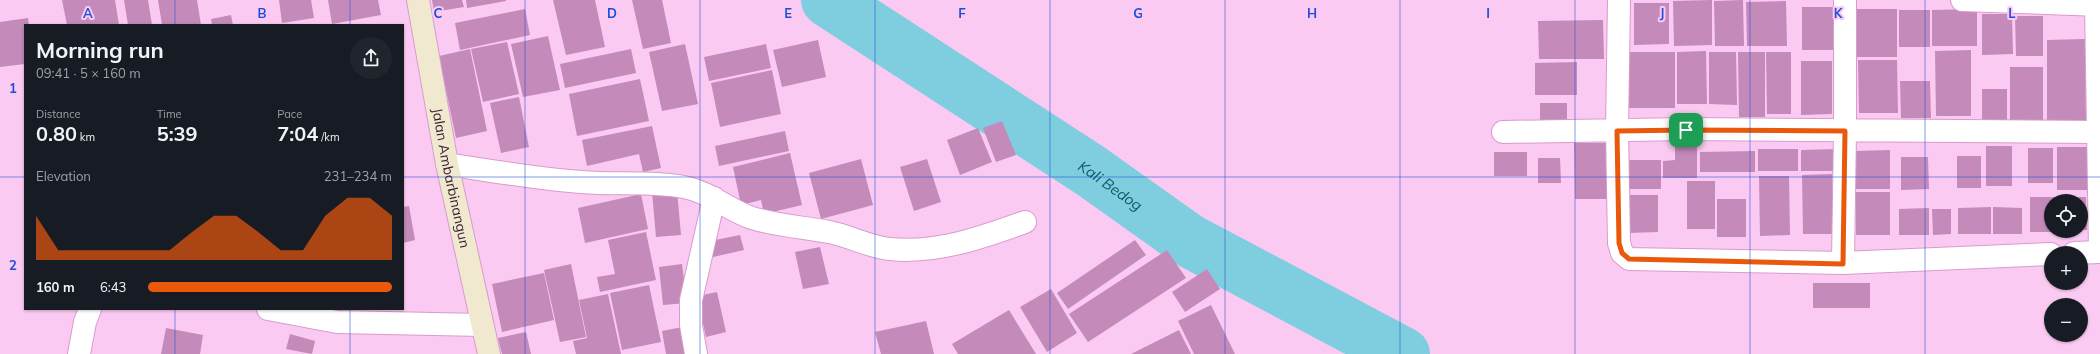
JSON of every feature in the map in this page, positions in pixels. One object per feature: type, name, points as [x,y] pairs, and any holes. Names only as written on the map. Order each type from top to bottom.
[{"type":"main road","name":"Jalan Ambarbinangun","points":[[418,0],[447,164],[489,354]]},
{"type":"street","points":[[1619,0],[1617,131],[1619,243],[1624,256],[1629,259],[1843,264],[2044,254]]},
{"type":"street","points":[[1843,264],[1845,0]]},
{"type":"street","points":[[1962,0],[2098,5],[2097,132],[2100,252],[2088,252]]},
{"type":"street","points":[[1503,132],[1686,130],[2097,132]]},
{"type":"street","points":[[447,164],[581,182],[669,185],[700,191],[750,218],[784,226],[830,232],[860,242],[891,249],[910,249],[963,242],[977,239],[1026,222]]},
{"type":"street","points":[[696,354],[691,325],[691,300],[714,198]]},
{"type":"street","points":[[79,354],[85,322],[90,310]]},
{"type":"street","points":[[273,310],[337,322],[482,325]]},
{"type":"building","points":[[62,0],[115,0],[119,24],[67,24]]},
{"type":"building","points":[[124,0],[148,0],[152,24],[128,24]]},
{"type":"building","points":[[158,0],[197,0],[201,24],[162,24]]},
{"type":"building","points":[[279,0],[311,0],[314,18],[282,23]]},
{"type":"building","points":[[328,0],[378,0],[381,15],[332,24]]},
{"type":"building","points":[[432,0],[462,0],[464,7],[434,12]]},
{"type":"building","points":[[466,0],[506,0],[506,1],[467,8]]},
{"type":"building","points":[[553,0],[595,0],[605,47],[566,55]]},
{"type":"building","points":[[632,0],[662,0],[671,43],[643,49]]},
{"type":"building","points":[[1712,0],[1712,45],[1674,46],[1673,1]]},
{"type":"building","points":[[1743,0],[1744,46],[1715,46],[1714,1]]},
{"type":"building","points":[[1786,1],[1787,46],[1747,46],[1746,2]]},
{"type":"building","points":[[1634,3],[1669,3],[1669,44],[1634,45]]},
{"type":"building","points":[[1802,7],[1835,7],[1835,50],[1802,50]]},
{"type":"building","points":[[525,9],[530,35],[460,50],[455,23]]},
{"type":"building","points":[[1856,9],[1897,9],[1897,57],[1857,57]]},
{"type":"building","points":[[1977,9],[1977,46],[1932,46],[1932,10]]},
{"type":"building","points":[[1899,10],[1930,10],[1930,47],[1899,47]]},
{"type":"building","points":[[1982,14],[2012,14],[2013,54],[1982,55]]},
{"type":"building","points":[[231,15],[233,24],[212,24],[211,19]]},
{"type":"building","points":[[2015,16],[2043,16],[2043,56],[2016,56]]},
{"type":"building","points":[[28,18],[29,24],[24,24],[24,64],[0,67],[0,22]]},
{"type":"building","points":[[1603,20],[1604,59],[1539,59],[1538,21]]},
{"type":"building","points":[[548,36],[560,90],[523,97],[511,44]]},
{"type":"building","points":[[2085,39],[2086,122],[2047,122],[2047,40]]},
{"type":"building","points":[[818,40],[826,77],[782,87],[773,50]]},
{"type":"building","points":[[507,42],[519,94],[483,102],[471,49]]},
{"type":"building","points":[[685,44],[698,104],[662,111],[649,52]]},
{"type":"building","points":[[766,44],[771,68],[709,81],[704,57]]},
{"type":"building","points":[[470,49],[487,131],[456,138],[439,56]]},
{"type":"building","points":[[631,49],[636,73],[565,88],[560,64]]},
{"type":"building","points":[[1971,50],[1971,116],[1936,116],[1935,51]]},
{"type":"building","points":[[1706,51],[1707,104],[1677,104],[1677,52]]},
{"type":"building","points":[[1629,52],[1675,52],[1675,108],[1629,108]]},
{"type":"building","points":[[1709,52],[1736,52],[1737,105],[1709,104]]},
{"type":"building","points":[[1738,52],[1765,52],[1765,117],[1739,117]]},
{"type":"building","points":[[1766,52],[1791,52],[1791,114],[1767,114]]},
{"type":"building","points":[[1858,60],[1897,60],[1898,113],[1859,113]]},
{"type":"building","points":[[1801,61],[1832,61],[1832,114],[1801,115]]},
{"type":"building","points":[[1577,62],[1577,95],[1535,95],[1535,63]]},
{"type":"building","points":[[2010,67],[2043,67],[2043,122],[2010,122]]},
{"type":"building","points":[[772,70],[781,114],[720,127],[711,83]]},
{"type":"building","points":[[640,79],[649,121],[577,136],[569,94]]},
{"type":"building","points":[[1900,81],[1930,81],[1931,118],[1901,118]]},
{"type":"building","points":[[1982,89],[2007,89],[2007,121],[1982,121]]},
{"type":"building","points":[[519,97],[529,147],[501,153],[490,103]]},
{"type":"building","points":[[1540,103],[1567,103],[1567,121],[1540,121]]},
{"type":"building","points":[[1002,121],[1016,155],[996,162],[983,128]]},
{"type":"building","points":[[652,126],[661,168],[643,172],[639,154],[587,166],[582,140]]},
{"type":"building","points":[[978,128],[992,162],[960,175],[947,140]]},
{"type":"building","points":[[785,131],[789,151],[719,166],[715,146]]},
{"type":"building","points":[[1697,137],[1697,178],[1663,178],[1663,161],[1675,160],[1675,138]]},
{"type":"building","points":[[1574,143],[1607,143],[1608,199],[1575,199]]},
{"type":"building","points":[[1986,146],[2012,146],[2012,186],[1986,186]]},
{"type":"building","points":[[2057,147],[2088,147],[2088,190],[2057,190]]},
{"type":"building","points":[[2028,148],[2053,148],[2053,183],[2028,183]]},
{"type":"building","points":[[1758,149],[1798,149],[1798,171],[1758,171]]},
{"type":"building","points":[[1837,149],[1837,171],[1801,171],[1801,150]]},
{"type":"building","points":[[1890,150],[1890,189],[1856,189],[1855,151]]},
{"type":"building","points":[[1755,151],[1755,172],[1700,172],[1700,152]]},
{"type":"building","points":[[1494,152],[1527,152],[1527,176],[1494,176]]},
{"type":"building","points":[[790,153],[802,205],[764,214],[761,200],[741,205],[733,167]]},
{"type":"building","points":[[1957,156],[1981,156],[1981,188],[1957,188]]},
{"type":"building","points":[[1901,157],[1928,157],[1929,189],[1901,190]]},
{"type":"building","points":[[1538,158],[1560,158],[1561,183],[1538,183]]},
{"type":"building","points":[[861,159],[873,205],[821,219],[809,173]]},
{"type":"building","points":[[927,159],[941,202],[914,211],[900,167]]},
{"type":"building","points":[[1623,160],[1661,160],[1661,189],[1623,189]]},
{"type":"building","points":[[1832,174],[1832,234],[1803,234],[1802,175]]},
{"type":"building","points":[[1759,176],[1789,176],[1790,235],[1760,236]]},
{"type":"building","points":[[1687,181],[1715,181],[1715,229],[1687,229]]},
{"type":"building","points":[[677,190],[681,235],[656,237],[652,192]]},
{"type":"building","points":[[1856,192],[1890,192],[1890,235],[1856,235]]},
{"type":"building","points":[[641,194],[648,229],[585,243],[578,208]]},
{"type":"building","points":[[1628,195],[1658,195],[1658,232],[1628,233]]},
{"type":"building","points":[[2030,197],[2044,197],[2044,232],[2030,232]]},
{"type":"building","points":[[1717,199],[1746,199],[1746,237],[1717,237]]},
{"type":"building","points":[[409,206],[415,240],[404,243],[404,207]]},
{"type":"building","points":[[1991,207],[1991,234],[1958,234],[1958,208]]},
{"type":"building","points":[[1993,207],[2022,208],[2022,234],[1993,234]]},
{"type":"building","points":[[1929,208],[1929,235],[1899,235],[1899,209]]},
{"type":"building","points":[[1932,209],[1951,209],[1951,234],[1933,235]]},
{"type":"building","points":[[646,232],[656,280],[600,292],[597,277],[615,274],[608,240]]},
{"type":"building","points":[[740,235],[744,250],[713,257],[710,241]]},
{"type":"building","points":[[1135,240],[1146,255],[1068,309],[1057,293]]},
{"type":"building","points":[[820,247],[829,284],[803,289],[795,252]]},
{"type":"building","points":[[1167,250],[1186,278],[1088,342],[1069,314]]},
{"type":"building","points":[[571,264],[586,337],[560,342],[544,270]]},
{"type":"building","points":[[682,264],[687,303],[663,305],[659,267]]},
{"type":"building","points":[[1207,269],[1220,289],[1185,312],[1172,292]]},
{"type":"building","points":[[544,273],[554,320],[502,332],[492,284]]},
{"type":"building","points":[[1813,283],[1870,283],[1870,308],[1813,308]]},
{"type":"building","points":[[649,285],[661,342],[622,350],[610,293]]},
{"type":"building","points":[[1051,289],[1077,333],[1047,352],[1020,307]]},
{"type":"building","points":[[717,292],[726,332],[706,337],[697,296]]},
{"type":"building","points":[[608,294],[621,354],[576,354],[573,341],[587,338],[579,300]]},
{"type":"building","points":[[1211,305],[1235,354],[1194,354],[1178,321]]},
{"type":"building","points":[[1009,310],[1036,354],[958,354],[952,344]]},
{"type":"building","points":[[926,321],[934,354],[881,354],[875,332]]},
{"type":"building","points":[[688,326],[693,354],[666,354],[662,331]]},
{"type":"building","points":[[166,328],[203,335],[200,354],[161,354]]},
{"type":"building","points":[[1179,330],[1191,354],[1131,354]]},
{"type":"building","points":[[526,332],[531,354],[502,354],[498,338]]},
{"type":"building","points":[[290,334],[315,341],[312,354],[286,349]]},
{"type":"waterway","name":"Kali Bedog","points":[[828,0],[1091,171],[1188,240],[1403,354]]},
{"type":"route","points":[[1686,130],[1845,131],[1843,264],[1629,259],[1624,256],[1620,249],[1619,243],[1617,131],[1686,130]]}]
